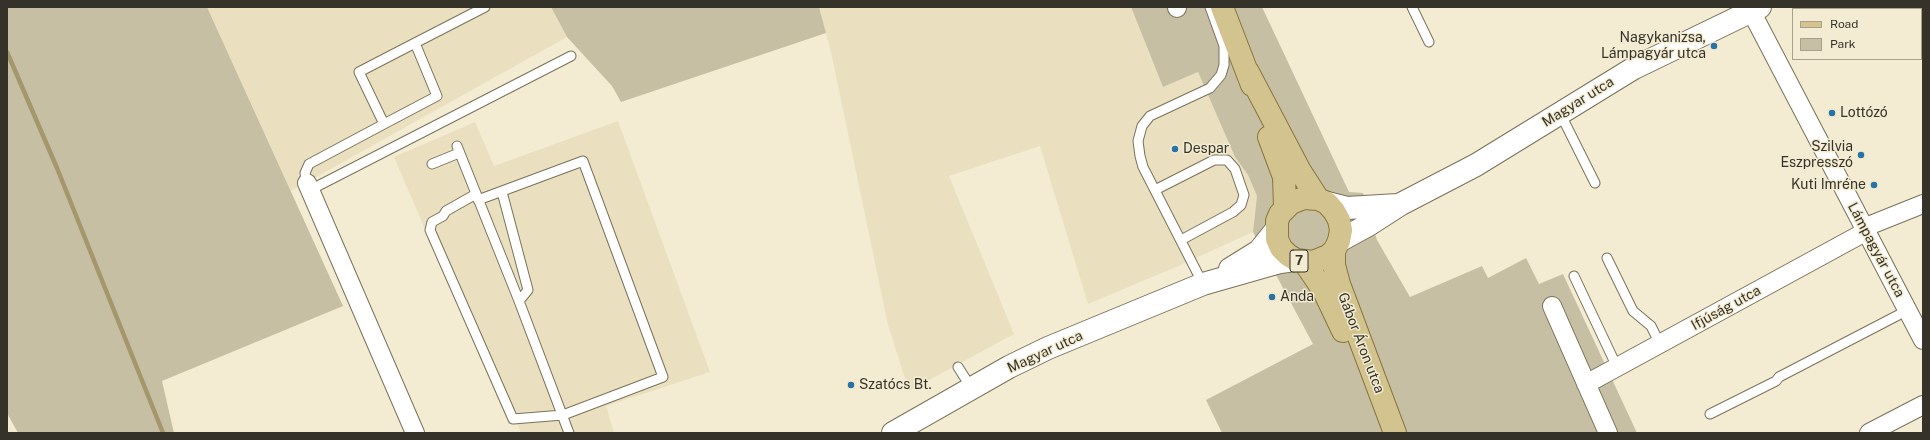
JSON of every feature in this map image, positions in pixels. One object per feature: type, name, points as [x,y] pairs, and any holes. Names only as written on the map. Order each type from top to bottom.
[{"type":"main road","name":"7","points":[[1222,7],[1248,72],[1263,122],[1284,177],[1285,207],[1280,214],[1276,230],[1277,239],[1281,248],[1288,255],[1300,261],[1321,260],[1336,246],[1341,230],[1339,220],[1334,211],[1322,201],[1300,171],[1248,72]]},
{"type":"main road","name":"Magyar utca","points":[[1336,246],[1401,204],[1476,165],[1634,68],[1756,9]]},
{"type":"main road","points":[[1285,207],[1297,199],[1304,198],[1322,201]]},
{"type":"main road","name":"Magyar utca","points":[[1322,201],[1347,208],[1401,204]]},
{"type":"main road","name":"Magyar utca","points":[[1203,284],[1259,251],[1276,230]]},
{"type":"main road","name":"Gábor Áron utca","points":[[1336,246],[1334,265],[1339,284],[1394,433]]},
{"type":"main road","name":"Magyar utca","points":[[893,433],[916,425],[972,389],[1021,361],[1048,348],[1203,284],[1280,262],[1300,261]]},
{"type":"main road","name":"Gábor Áron utca","points":[[1300,261],[1324,291],[1394,433]]},
{"type":"street","name":"Lámpagyár utca","points":[[1756,9],[1864,230],[1923,340]]},
{"type":"street","points":[[308,187],[415,433]]},
{"type":"street","name":"Ifjúság utca","points":[[1586,384],[1864,230],[1923,204]]},
{"type":"street","points":[[1552,306],[1608,433]]},
{"type":"street","points":[[1869,433],[1923,405]]},
{"type":"lane","points":[[384,124],[359,72],[485,7]]},
{"type":"lane","points":[[1203,284],[1155,190],[1140,156],[1138,141],[1144,122],[1156,112],[1210,88],[1217,82],[1224,65],[1224,46],[1210,7]]},
{"type":"lane","points":[[1412,7],[1429,42]]},
{"type":"lane","points":[[415,43],[437,96],[309,164],[305,173],[308,187],[571,56]]},
{"type":"lane","points":[[1560,113],[1595,183]]},
{"type":"lane","points":[[432,164],[458,149],[519,301],[569,433]]},
{"type":"lane","points":[[1155,190],[1214,160],[1227,160],[1235,169],[1244,195],[1241,205],[1233,212],[1181,240]]},
{"type":"lane","points":[[583,161],[663,377],[563,415],[513,419],[430,230],[432,222],[443,216],[446,211],[477,197],[502,192],[583,161]]},
{"type":"lane","points":[[502,192],[528,290],[519,301]]},
{"type":"lane","points":[[1607,258],[1633,311],[1651,326],[1660,344]]},
{"type":"lane","points":[[1574,276],[1618,367]]},
{"type":"lane","points":[[1710,414],[1908,310]]},
{"type":"lane","points":[[958,367],[972,389]]},
{"type":"shaded area","points":[[207,7],[551,7],[567,37],[291,191]]},
{"type":"shaded area","points":[[819,7],[1131,7],[1163,87],[1198,72],[1235,157],[1248,175],[1257,196],[1253,232],[1176,267],[1088,304],[1040,146],[949,176],[1014,334],[909,391],[888,325],[831,52]]},
{"type":"shaded area","points":[[618,121],[710,372],[606,406],[614,433],[521,433],[518,425],[508,423],[394,157],[475,122],[494,166]]},
{"type":"green space","points":[[7,7],[207,7],[343,306],[162,381],[174,433],[18,433],[7,413]]},
{"type":"green space","points":[[551,7],[819,7],[826,33],[621,102],[612,86],[567,37]]},
{"type":"green space","points":[[1131,7],[1262,7],[1349,192],[1363,193],[1377,240],[1410,297],[1482,266],[1488,278],[1526,258],[1539,284],[1563,274],[1637,433],[1222,433],[1206,400],[1313,344],[1253,232],[1257,196],[1248,175],[1235,157],[1198,72],[1163,87]]},
{"type":"waterway","points":[[7,52],[57,168],[163,433]]},
{"type":"place","name":"Nagykanizsa, Lámpagyár utca","points":[[1714,46]]},
{"type":"place","name":"Lottózó","points":[[1832,113]]},
{"type":"place","name":"Despar","points":[[1175,149]]},
{"type":"place","name":"Szilvia Eszpresszó","points":[[1861,155]]},
{"type":"place","name":"Kuti Imréne","points":[[1874,185]]},
{"type":"place","name":"Anda","points":[[1272,297]]},
{"type":"place","name":"Szatócs Bt.","points":[[851,385]]}]
